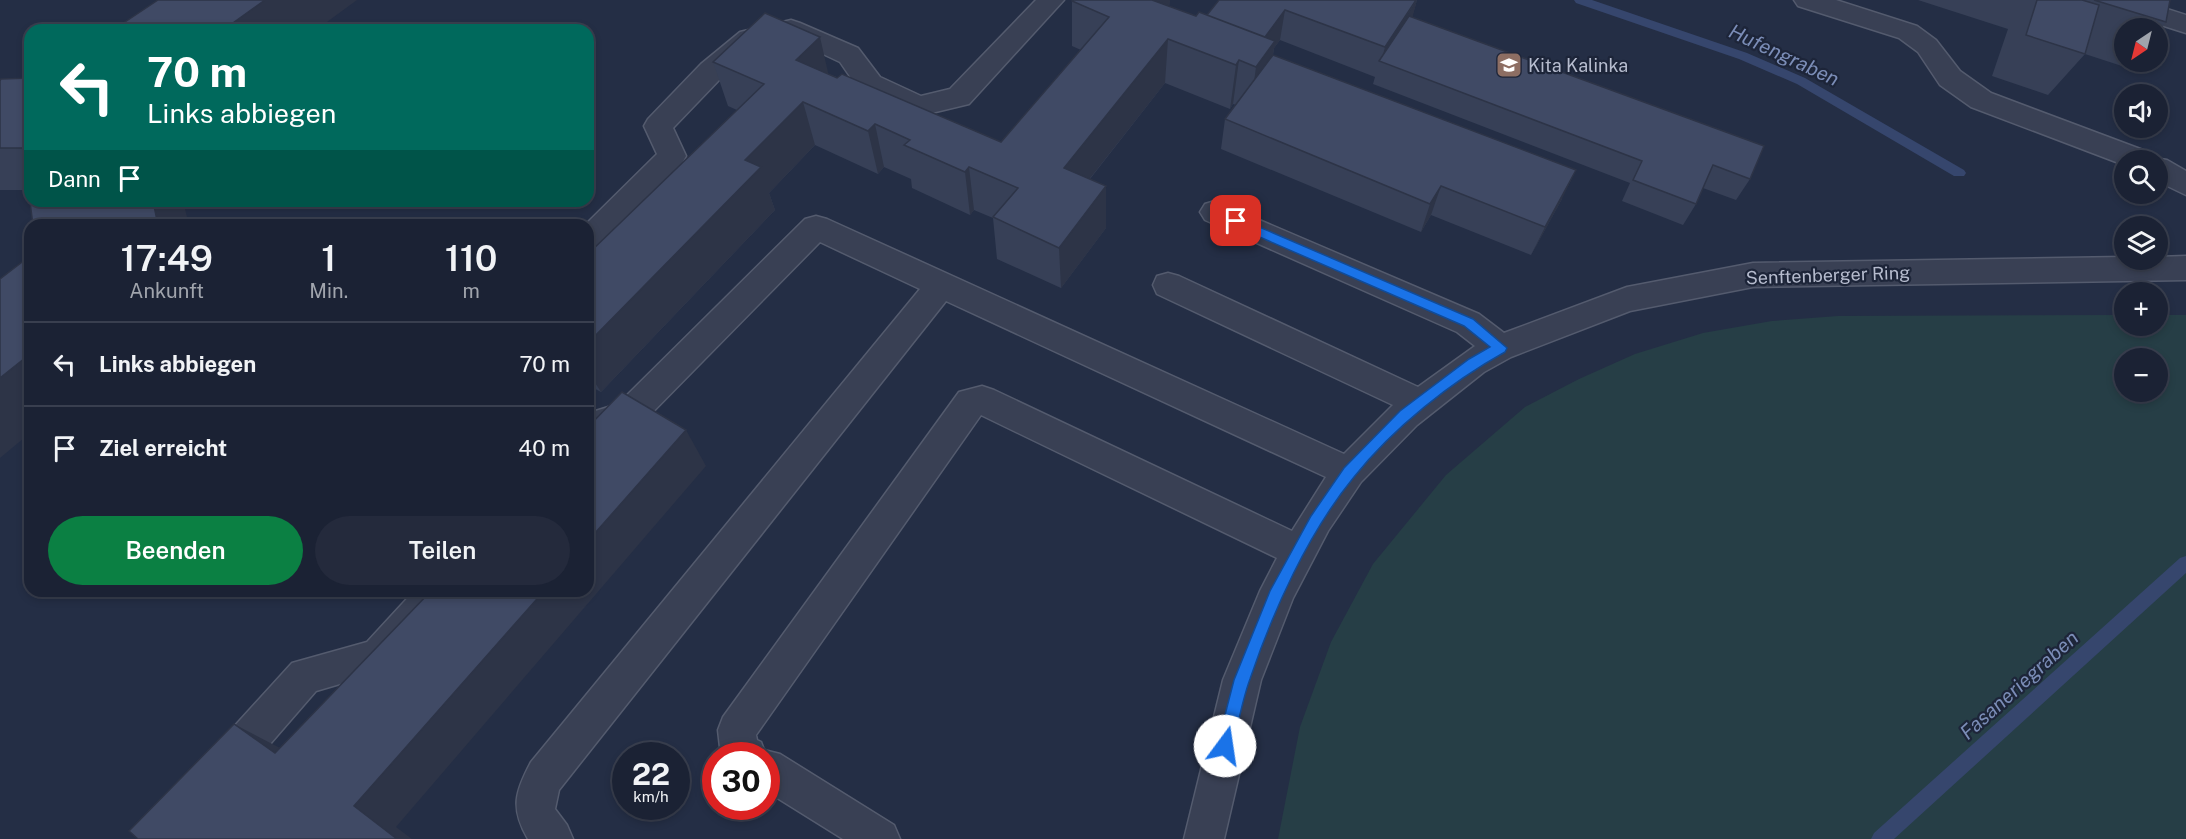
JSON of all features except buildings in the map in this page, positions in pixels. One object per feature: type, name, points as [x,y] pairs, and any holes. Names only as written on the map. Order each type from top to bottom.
[{"type":"street","points":[[594,235],[672,156],[658,126],[711,71],[749,38],[791,29],[849,55],[870,84],[919,106],[959,96],[1051,0]]},
{"type":"street","points":[[1807,0],[1908,32],[1927,46],[1950,78],[1981,100],[2114,150]]},
{"type":"street","points":[[2110,0],[2186,24]]},
{"type":"street","points":[[2168,174],[2186,184]]},
{"type":"street","points":[[1215,212],[1468,323],[1500,348]]},
{"type":"street","points":[[594,424],[629,414],[816,227],[1349,472]]},
{"type":"street","name":"Senftenberger Ring","points":[[1204,839],[1242,680],[1278,591],[1316,520],[1349,472],[1405,416],[1473,363],[1500,348],[1627,299],[1753,275],[2186,268]]},
{"type":"street","points":[[553,839],[538,820],[534,801],[545,776],[942,284]]},
{"type":"street","points":[[1168,285],[1421,403]]},
{"type":"street","points":[[738,742],[737,730],[971,402],[982,400],[1299,552]]},
{"type":"street","points":[[198,796],[305,676],[378,657],[433,597]]},
{"type":"street","points":[[780,777],[880,839]]},
{"type":"shaded area","points":[[2114,315],[2114,336],[2168,336],[2168,315],[2186,315],[2186,839],[1278,839],[1300,727],[1331,642],[1373,564],[1446,475],[1525,407],[1579,379],[1635,354],[1703,333],[1772,321],[1838,316]]},
{"type":"waterway","name":"Hufengraben","points":[[1580,0],[1743,56],[1801,81],[1959,173]]},
{"type":"waterway","name":"Fasaneriegraben","points":[[1880,839],[2186,563]]},
{"type":"place","name":"Kita Kalinka","points":[[1509,65]]},
{"type":"route","points":[[1225,746],[1242,680],[1278,591],[1316,520],[1349,472],[1405,416],[1473,363],[1500,348],[1468,323],[1236,221]]}]
